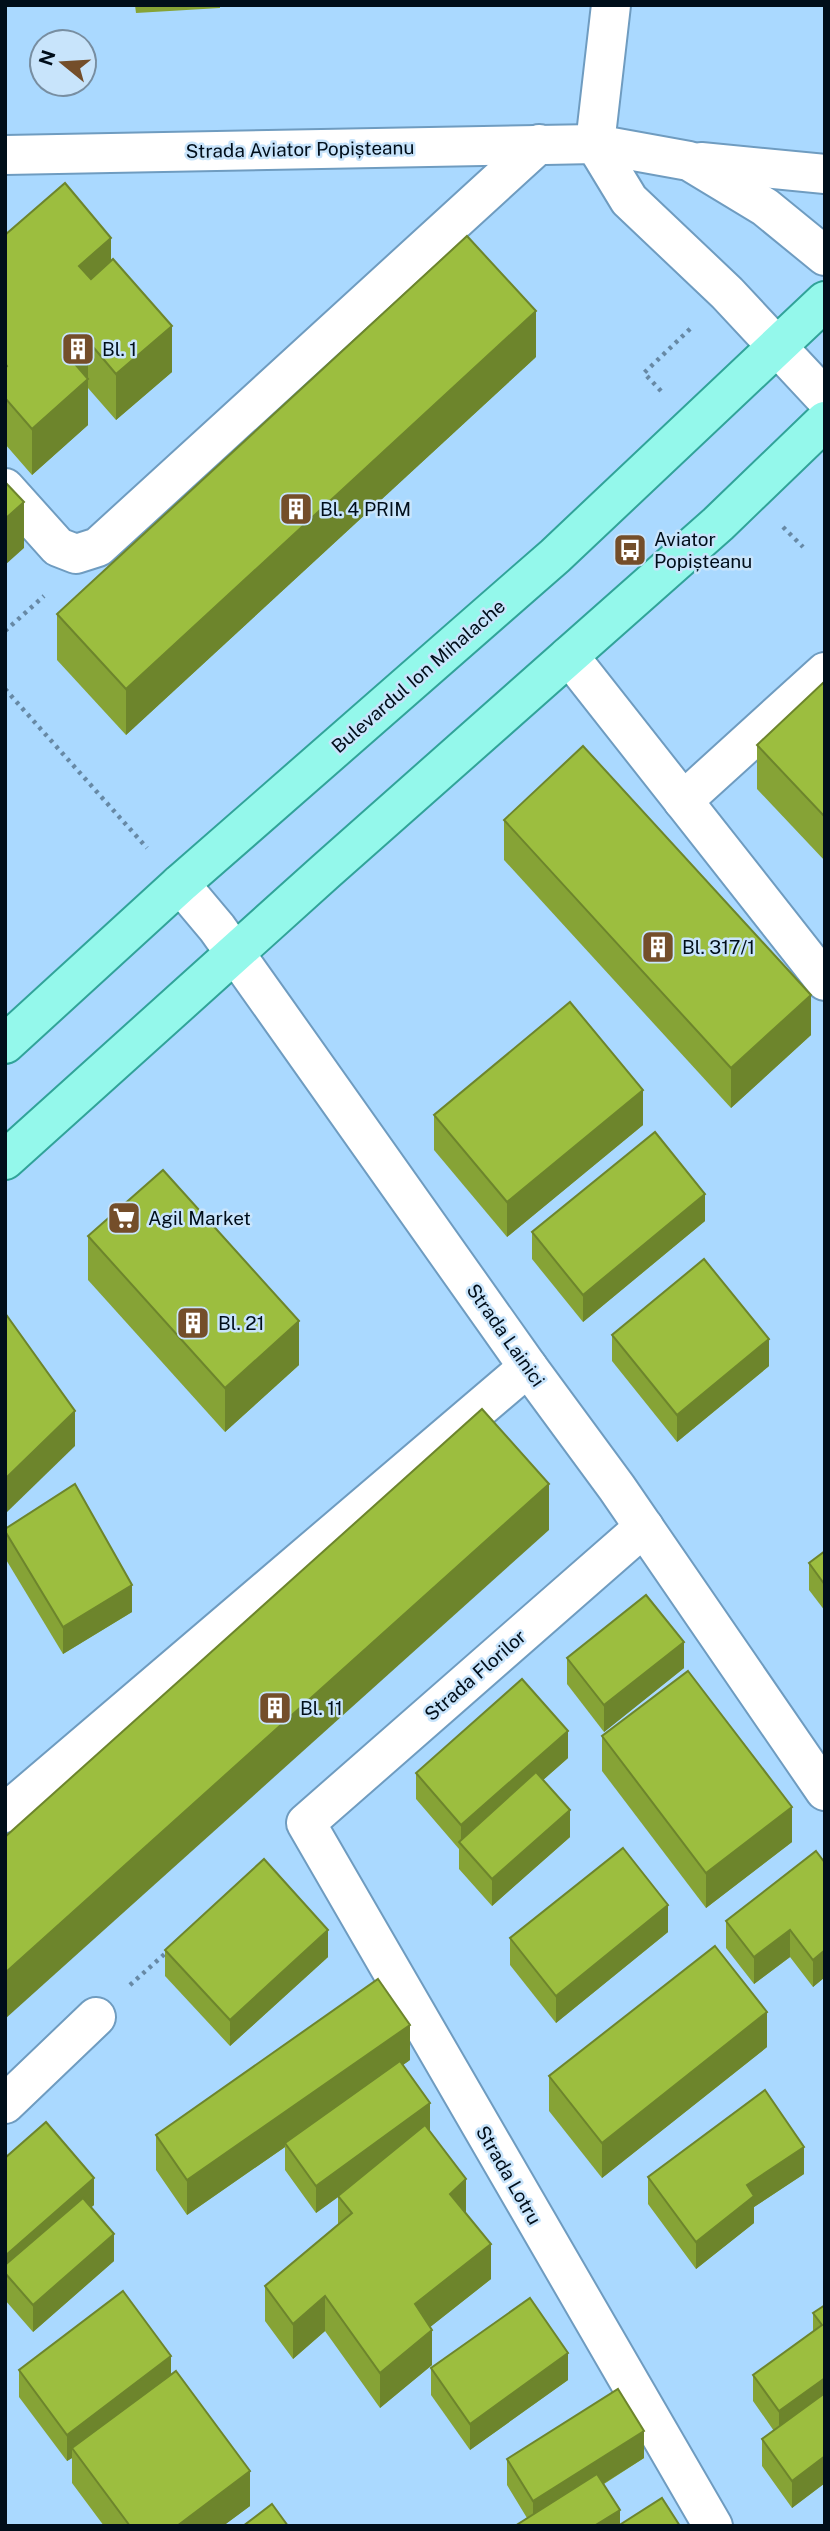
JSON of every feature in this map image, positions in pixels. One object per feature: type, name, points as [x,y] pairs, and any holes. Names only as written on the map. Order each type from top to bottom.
[{"type":"main road","name":"Bulevardul Ion Mihalache","points":[[5,1044],[180,884],[555,556],[825,301]]},
{"type":"main road","points":[[5,1160],[743,501],[825,421]]},
{"type":"street","points":[[611,5],[595,145],[629,200],[727,293],[825,398]]},
{"type":"street","points":[[5,488],[58,547],[76,554],[98,547],[539,144]]},
{"type":"street","name":"Strada Aviator Popișteanu","points":[[5,155],[595,145],[689,161],[765,207],[825,256]]},
{"type":"street","points":[[689,161],[825,174]]},
{"type":"street","points":[[569,656],[825,981]]},
{"type":"street","points":[[683,801],[825,671]]},
{"type":"street","name":"Strada Lainici","points":[[180,884],[235,954],[644,1527],[825,1791]]},
{"type":"street","points":[[5,1813],[528,1367]]},
{"type":"street","name":"Strada Florilor","points":[[306,1823],[644,1527]]},
{"type":"street","name":"Strada Lotru","points":[[306,1823],[713,2526]]},
{"type":"street","points":[[5,2104],[96,2017]]},
{"type":"path","points":[[5,689],[180,884]]},
{"type":"path","points":[[96,2017],[176,1943]]},
{"type":"building","name":"Bl. 1","points":[[65,183],[111,238],[79,266],[91,279],[113,259],[172,326],[116,374],[88,341],[69,357],[88,379],[32,429],[5,398],[5,235]]},
{"type":"building","name":"Bl. 4 PRIM","points":[[467,236],[536,311],[126,689],[57,614]]},
{"type":"building","points":[[5,482],[24,502],[5,519]]},
{"type":"building","points":[[825,681],[825,817],[757,745]]},
{"type":"building","name":"Bl. 317/1","points":[[583,746],[811,995],[731,1068],[504,820]]},
{"type":"building","points":[[570,1002],[643,1090],[507,1202],[434,1115]]},
{"type":"building","points":[[655,1132],[705,1194],[583,1295],[532,1232]]},
{"type":"building","points":[[163,1170],[299,1321],[225,1388],[88,1236]]},
{"type":"building","points":[[704,1259],[769,1339],[677,1415],[612,1335]]},
{"type":"building","points":[[5,1313],[75,1411],[5,1479]]},
{"type":"building","name":"Bl. 11","points":[[482,1409],[549,1484],[5,1973],[5,1837]]},
{"type":"building","points":[[75,1484],[132,1585],[63,1627],[5,1529]]},
{"type":"building","points":[[825,1551],[825,1585],[809,1563]]},
{"type":"building","points":[[646,1595],[684,1642],[604,1705],[567,1658]]},
{"type":"building","points":[[688,1671],[792,1807],[706,1873],[602,1736]]},
{"type":"building","points":[[522,1679],[568,1731],[461,1825],[416,1773]]},
{"type":"building","points":[[536,1772],[570,1810],[492,1879],[459,1842]]},
{"type":"building","points":[[623,1848],[668,1905],[556,1996],[510,1938]]},
{"type":"building","points":[[816,1851],[825,1863],[825,1950],[813,1960],[790,1930],[754,1957],[726,1921]]},
{"type":"building","points":[[264,1859],[328,1930],[230,2020],[165,1950]]},
{"type":"building","points":[[715,1946],[767,2012],[602,2143],[549,2076]]},
{"type":"building","points":[[378,1979],[410,2025],[187,2180],[156,2135]]},
{"type":"building","points":[[400,2061],[430,2103],[316,2186],[285,2143]]},
{"type":"building","points":[[765,2090],[804,2147],[747,2185],[754,2196],[696,2242],[648,2177]]},
{"type":"building","points":[[46,2122],[94,2178],[5,2256],[5,2158]]},
{"type":"building","points":[[425,2125],[466,2179],[450,2194],[491,2244],[415,2304],[432,2330],[380,2373],[325,2296],[293,2324],[265,2286],[352,2213],[338,2196]]},
{"type":"building","points":[[83,2198],[114,2234],[33,2305],[5,2273],[5,2265]]},
{"type":"building","points":[[123,2291],[171,2356],[67,2435],[19,2370]]},
{"type":"building","points":[[530,2298],[568,2353],[470,2424],[431,2368]]},
{"type":"building","points":[[825,2305],[825,2378],[779,2411],[753,2375],[822,2325],[813,2313]]},
{"type":"building","points":[[176,2371],[250,2471],[177,2526],[130,2526],[72,2448]]},
{"type":"building","points":[[618,2389],[644,2431],[533,2501],[507,2459]]},
{"type":"building","points":[[825,2393],[825,2456],[792,2481],[762,2439]]},
{"type":"building","points":[[597,2474],[620,2510],[594,2526],[515,2526]]},
{"type":"building","points":[[662,2498],[680,2526],[618,2526]]},
{"type":"building","points":[[272,2504],[288,2526],[243,2526]]},
{"type":"place","name":"Bl. 1","points":[[78,349]]},
{"type":"place","name":"Bl. 4 PRIM","points":[[296,509]]},
{"type":"place","name":"Aviator Popișteanu","points":[[630,550]]},
{"type":"place","name":"Bl. 317/1","points":[[658,947]]},
{"type":"place","name":"Agil Market","points":[[124,1218]]},
{"type":"place","name":"Bl. 21","points":[[193,1323]]},
{"type":"place","name":"Bl. 11","points":[[275,1708]]}]
